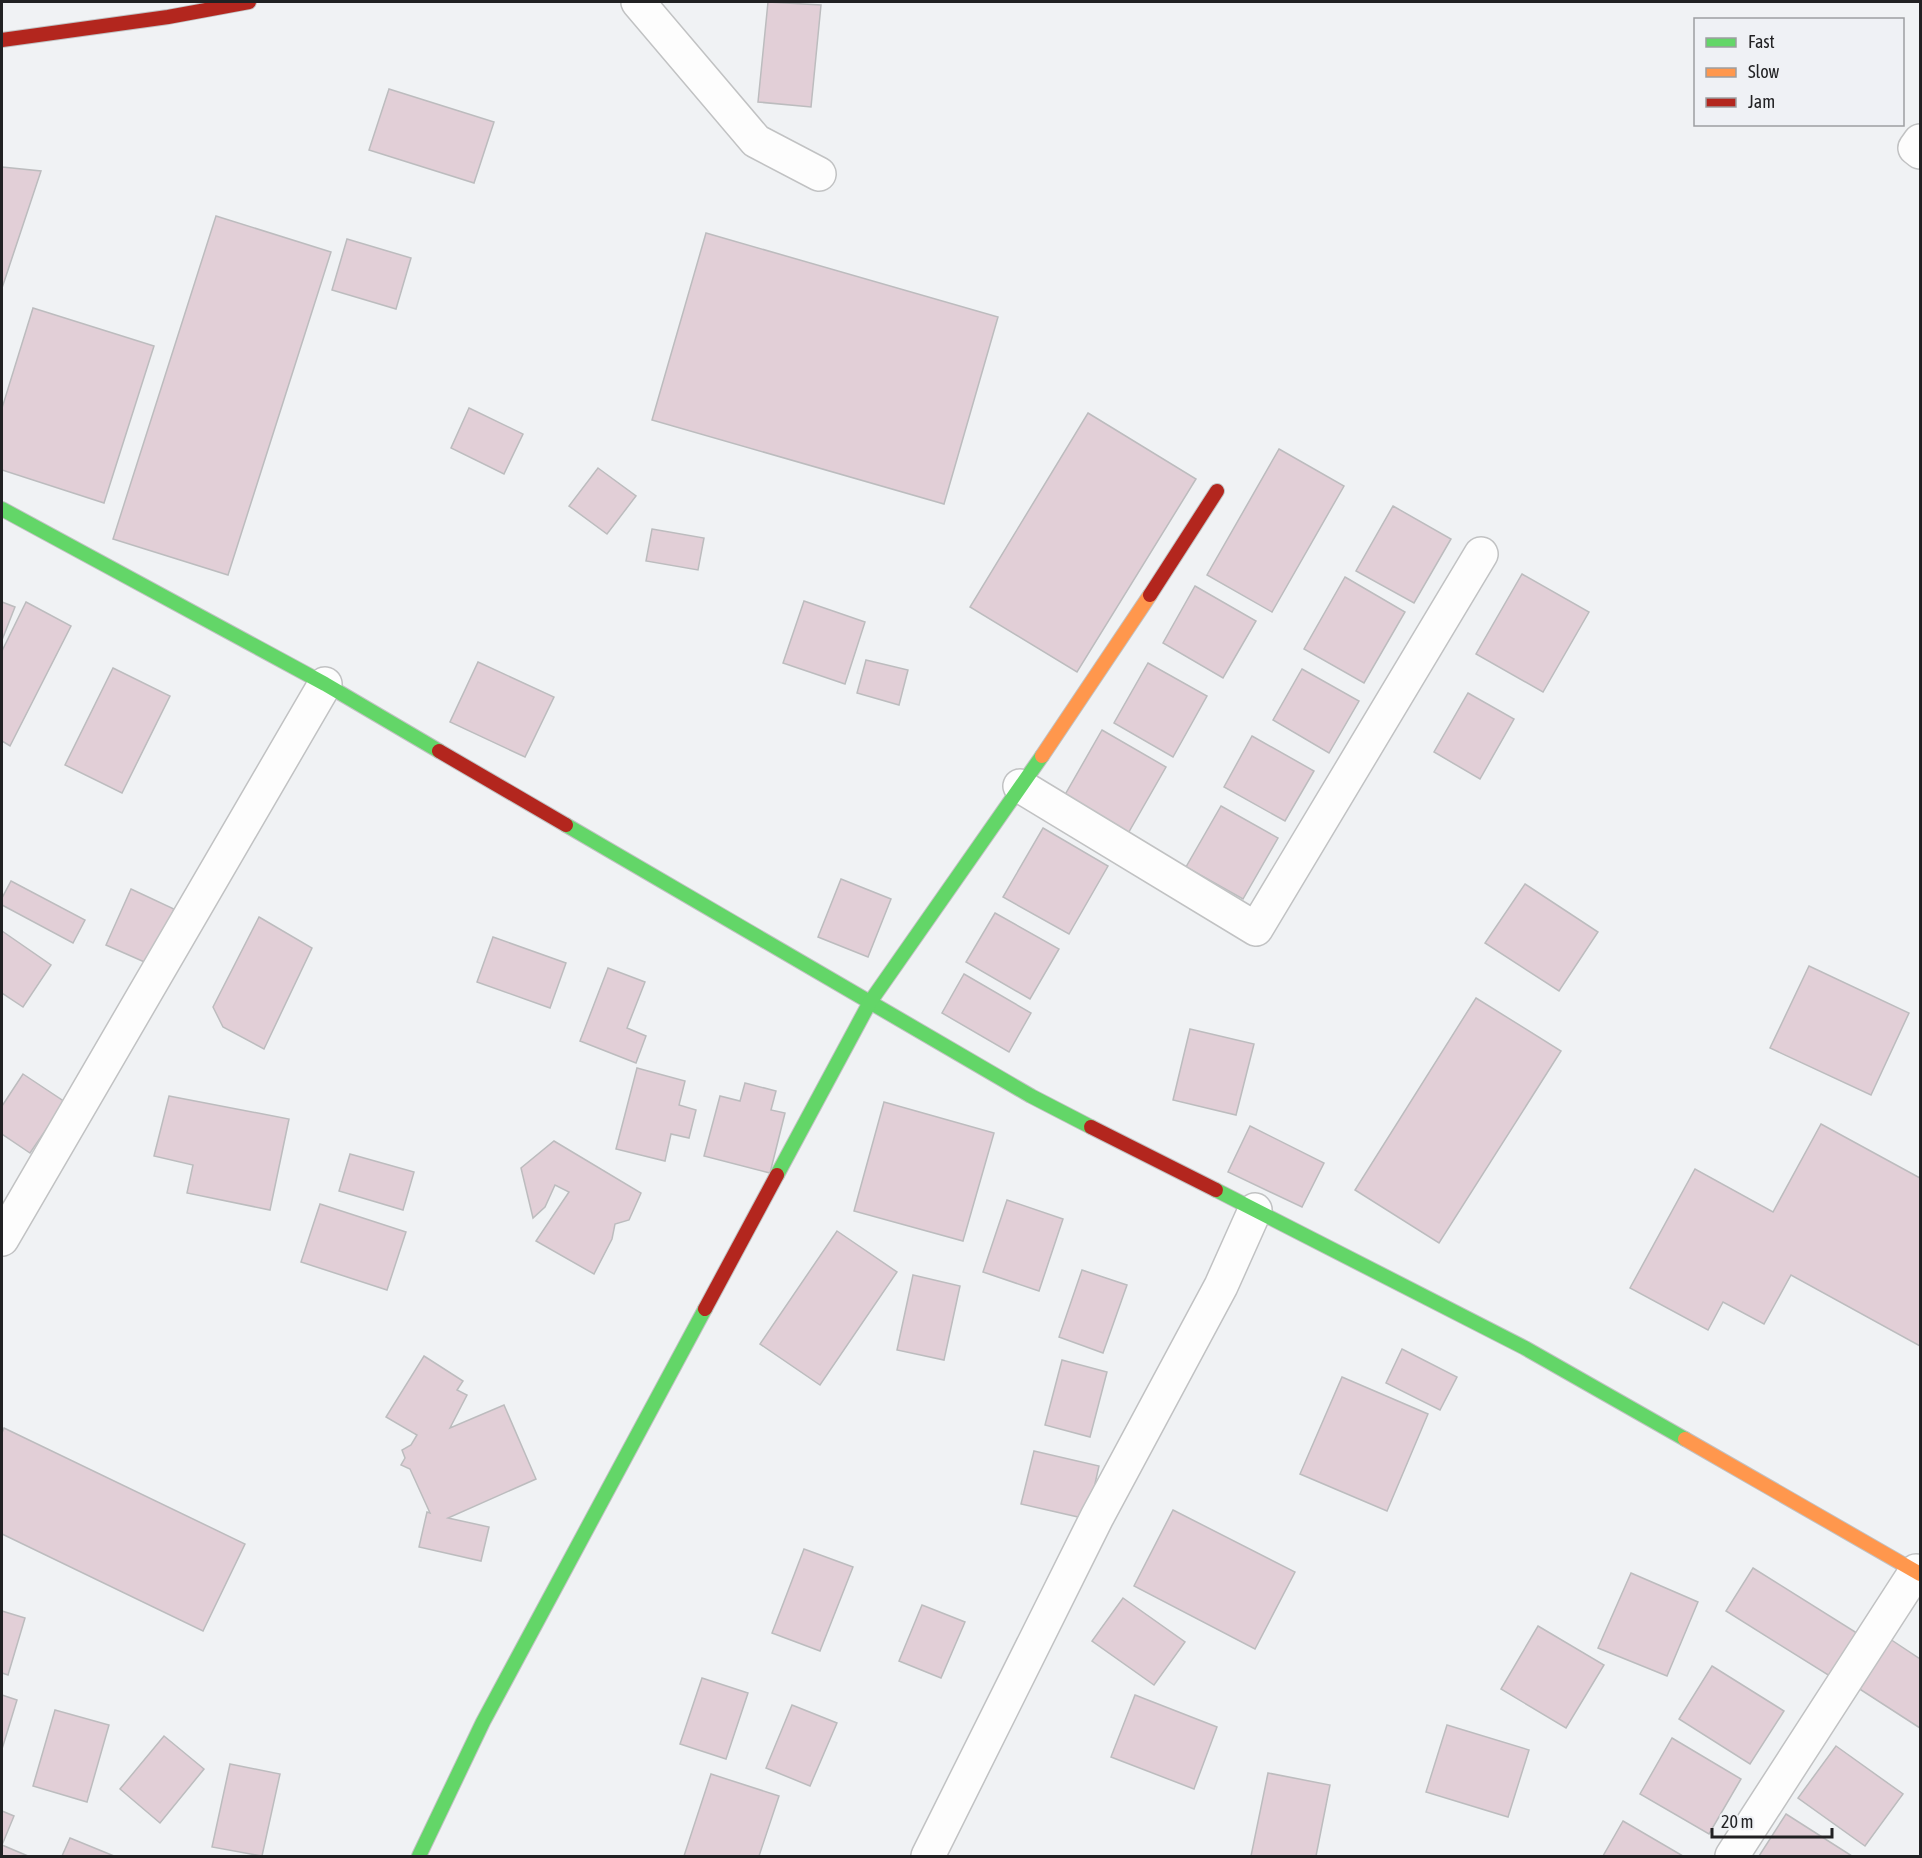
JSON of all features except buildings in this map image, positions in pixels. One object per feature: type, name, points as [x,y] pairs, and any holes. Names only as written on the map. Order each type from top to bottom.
[{"type":"street","points":[[2,40],[168,17],[249,2]]},
{"type":"street","points":[[638,2],[756,141],[819,174]]},
{"type":"street","points":[[1920,141],[1916,148],[1920,152]]},
{"type":"street","points":[[419,1857],[483,1722],[870,1002],[1098,677],[1217,491]]},
{"type":"street","points":[[2,509],[325,684],[1031,1096],[1525,1348],[1918,1573],[1732,1857]]},
{"type":"street","points":[[1020,786],[1256,929],[1481,554]]},
{"type":"street","points":[[2,1239],[325,684]]},
{"type":"street","points":[[928,1857],[1097,1517],[1221,1287],[1255,1210]]},
{"type":"traffic: fast","points":[[2,509],[325,684],[439,751]]},
{"type":"traffic: fast","points":[[777,1175],[870,1002],[1042,756]]},
{"type":"traffic: fast","points":[[566,825],[1031,1096],[1091,1127]]},
{"type":"traffic: fast","points":[[1216,1190],[1525,1348],[1685,1439]]},
{"type":"traffic: fast","points":[[419,1856],[483,1722],[705,1309]]},
{"type":"traffic: slow","points":[[1042,756],[1150,595]]},
{"type":"traffic: slow","points":[[1685,1439],[1920,1574]]},
{"type":"traffic: jam","points":[[2,40],[168,17],[249,2]]},
{"type":"traffic: jam","points":[[1150,595],[1217,491]]},
{"type":"traffic: jam","points":[[439,751],[566,825]]},
{"type":"traffic: jam","points":[[1091,1127],[1216,1190]]},
{"type":"traffic: jam","points":[[705,1309],[777,1175]]}]
